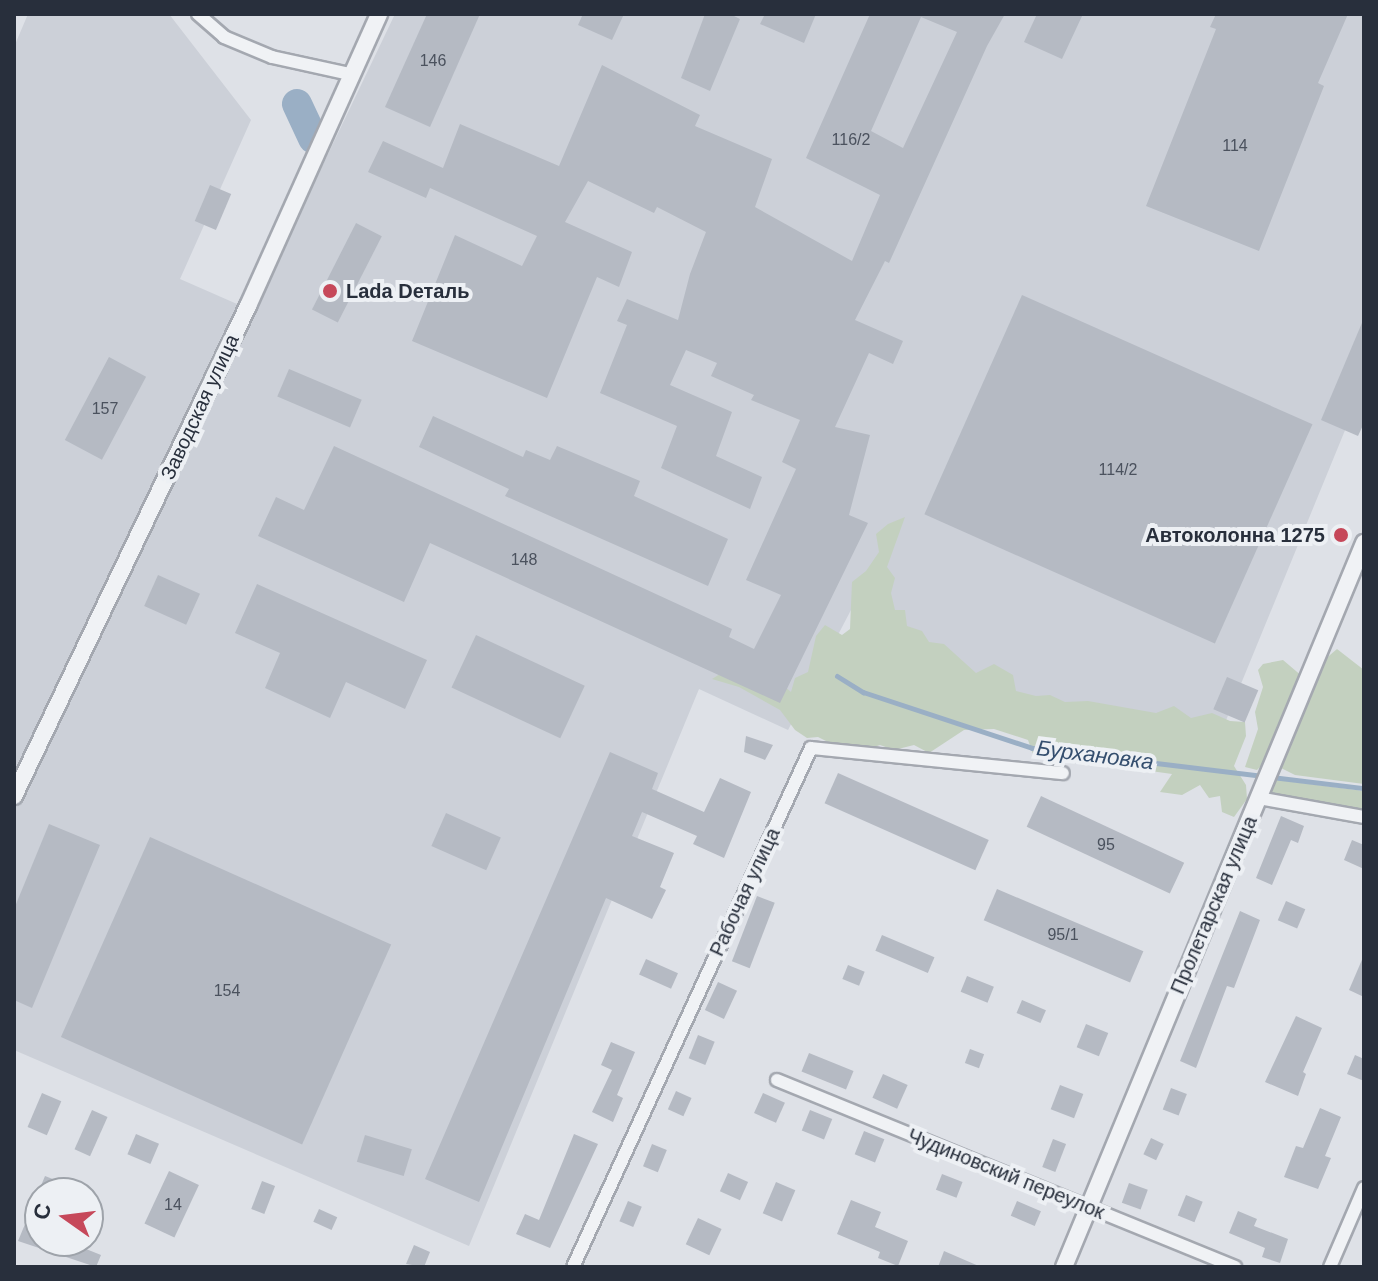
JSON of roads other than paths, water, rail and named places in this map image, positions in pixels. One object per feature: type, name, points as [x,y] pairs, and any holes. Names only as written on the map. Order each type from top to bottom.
[{"type":"street","points":[[198,14],[224,37],[272,57],[350,74]]},
{"type":"street","name":"Заводская улица","points":[[14,796],[241,320],[379,14]]},
{"type":"street","name":"Пролетарская улица","points":[[1064,1267],[1364,543]]},
{"type":"street","name":"Рабочая улица","points":[[573,1267],[811,748],[1063,773]]},
{"type":"street","points":[[1258,798],[1364,817]]},
{"type":"street","name":"Чудиновский переулок","points":[[777,1080],[1235,1267]]},
{"type":"street","points":[[1330,1267],[1364,1188]]},
{"type":"waterway","name":"Бурхановка","points":[[297,104],[313,139]]},
{"type":"waterway","name":"Бурхановка","points":[[837,676],[863,692],[1032,748],[1364,788]]},
{"type":"place","name":"Lada Dеталь","points":[[330,291]]},
{"type":"place","name":"Автоколонна 1275","points":[[1341,535]]}]
